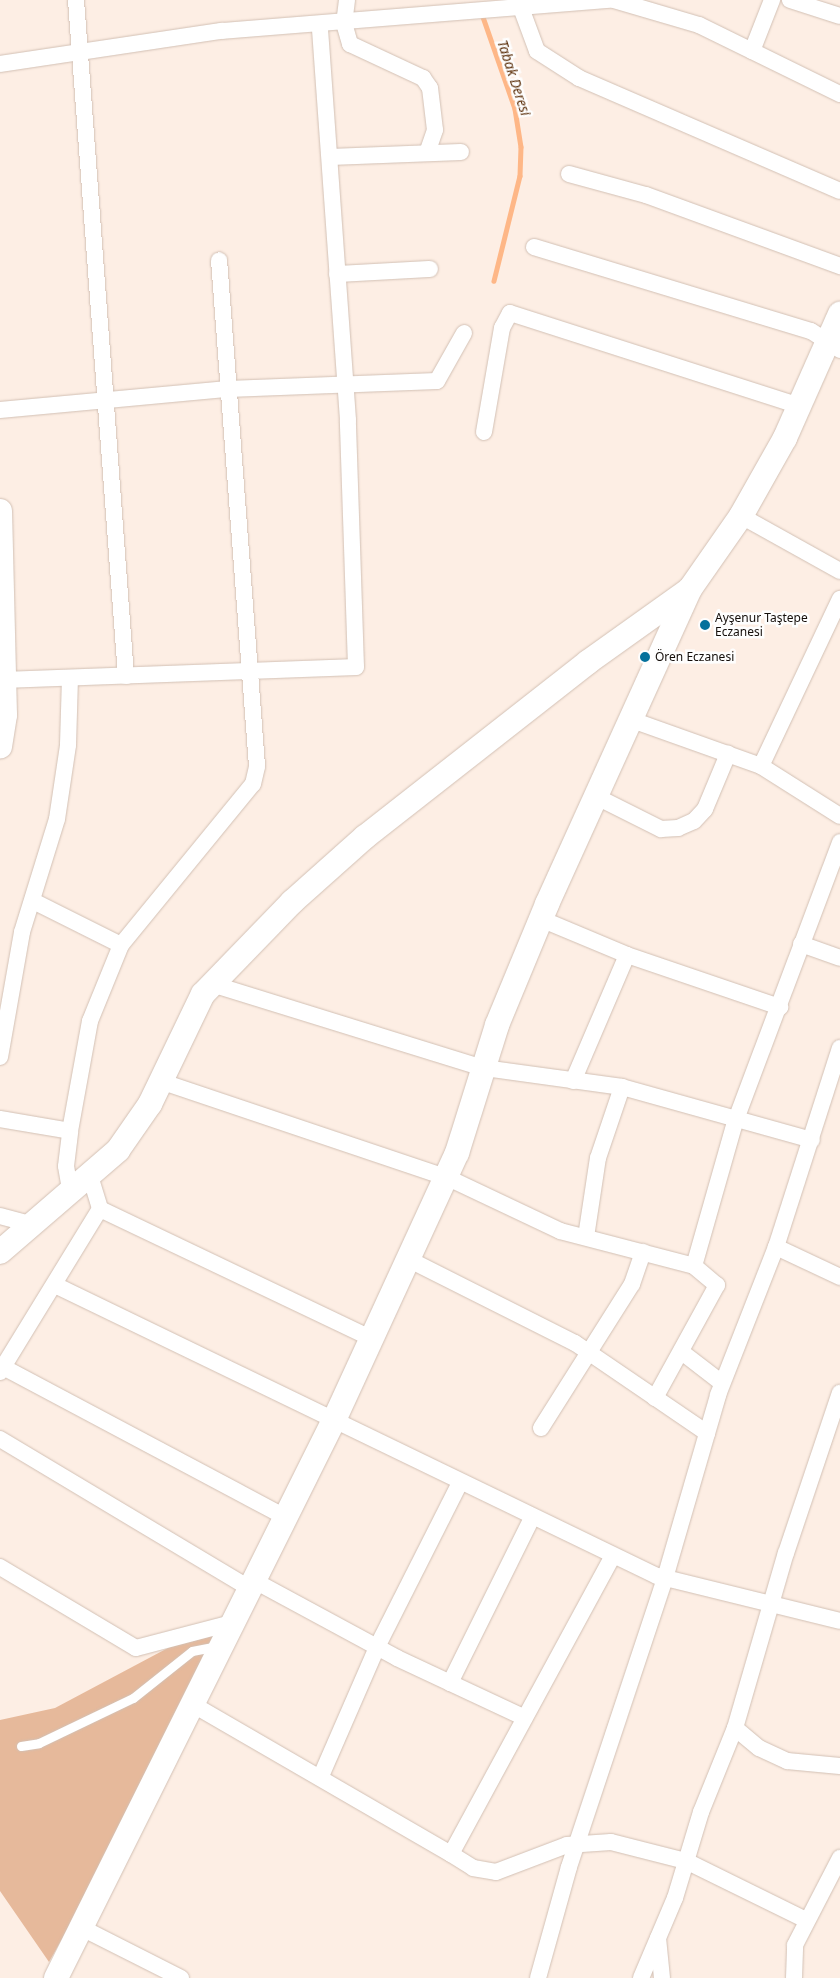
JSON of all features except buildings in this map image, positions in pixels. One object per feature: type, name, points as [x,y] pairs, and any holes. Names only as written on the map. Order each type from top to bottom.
[{"type":"street","points":[[76,0],[108,400],[126,676]]},
{"type":"street","points":[[347,0],[344,23],[350,44],[423,78],[430,88],[435,130],[427,153]]},
{"type":"street","points":[[0,64],[222,31],[344,23],[520,5],[613,0],[699,25],[840,94]]},
{"type":"street","points":[[752,51],[772,0]]},
{"type":"street","points":[[790,0],[840,16]]},
{"type":"street","points":[[520,5],[537,51],[579,78],[840,191]]},
{"type":"street","points":[[4,680],[356,667],[344,385],[320,25]]},
{"type":"street","points":[[330,157],[461,152]]},
{"type":"street","points":[[569,174],[646,195],[840,266]]},
{"type":"street","points":[[534,247],[811,331],[834,346]]},
{"type":"street","points":[[220,260],[228,389],[258,748],[253,784],[121,945],[90,1021],[70,1131],[66,1166],[100,1210],[371,1338]]},
{"type":"street","points":[[337,274],[430,269]]},
{"type":"street","points":[[484,432],[502,328],[510,313],[799,406]]},
{"type":"street","points":[[56,1978],[231,1623],[336,1418],[446,1177],[484,1068],[541,919],[690,589],[741,516],[799,406],[834,346],[840,314]]},
{"type":"street","points":[[0,410],[228,389],[436,381],[464,333]]},
{"type":"street","points":[[0,511],[4,680],[1,742]]},
{"type":"street","points":[[741,516],[840,571]]},
{"type":"street","points":[[0,1252],[30,1224],[80,1184],[118,1150],[160,1081],[212,984],[292,902],[365,837],[588,662],[690,589]]},
{"type":"street","points":[[761,766],[840,600]]},
{"type":"street","points":[[0,1057],[22,932],[57,819],[68,745],[70,678]]},
{"type":"street","points":[[632,720],[761,766],[840,816]]},
{"type":"street","points":[[596,798],[661,829],[678,828],[694,821],[705,809],[728,754]]},
{"type":"street","points":[[694,1266],[736,1122],[840,842]]},
{"type":"street","points":[[33,901],[121,945]]},
{"type":"street","points":[[541,919],[627,956],[780,1007]]},
{"type":"street","points":[[801,944],[840,958]]},
{"type":"street","points":[[572,1080],[627,956]]},
{"type":"street","points":[[212,984],[484,1068],[622,1087],[736,1122],[812,1140]]},
{"type":"street","points":[[538,1978],[666,1578],[722,1383],[776,1248],[840,1048]]},
{"type":"street","points":[[160,1081],[446,1177],[560,1231],[694,1266],[717,1285],[683,1353],[655,1398]]},
{"type":"street","points":[[586,1237],[598,1158],[622,1087]]},
{"type":"street","points":[[0,1119],[70,1131]]},
{"type":"street","points":[[100,1210],[56,1286],[2,1370],[286,1517]]},
{"type":"street","points":[[0,1216],[30,1224]]},
{"type":"street","points":[[776,1248],[840,1277]]},
{"type":"street","points":[[541,1428],[632,1284],[642,1252]]},
{"type":"street","points":[[408,1259],[588,1352],[707,1433]]},
{"type":"street","points":[[56,1286],[244,1380],[336,1418],[460,1483],[613,1556],[666,1578],[770,1607],[840,1621]]},
{"type":"street","points":[[683,1353],[722,1383]]},
{"type":"street","points":[[641,1978],[658,1938],[735,1728],[770,1607],[840,1393]]},
{"type":"street","points":[[0,1439],[251,1584],[376,1647],[525,1718]]},
{"type":"street","points":[[320,1776],[376,1647],[460,1483]]},
{"type":"street","points":[[450,1683],[532,1518]]},
{"type":"street","points":[[451,1854],[613,1556]]},
{"type":"street","points":[[0,1567],[136,1648],[231,1623]]},
{"type":"street","points":[[192,1704],[320,1776],[473,1868],[496,1872],[581,1842],[611,1842],[686,1861],[806,1920]]},
{"type":"street","points":[[735,1728],[759,1748],[787,1761],[840,1766]]},
{"type":"street","points":[[794,1978],[795,1945],[806,1920],[840,1858]]},
{"type":"street","points":[[82,1928],[181,1978]]},
{"type":"street","points":[[658,1938],[662,1978]]},
{"type":"lane","points":[[20,1746],[39,1743],[133,1698],[192,1651],[220,1646]]},
{"type":"shaded area","points":[[217,1634],[113,1849],[49,1962],[0,1891],[0,1720],[55,1708],[181,1641]]},
{"type":"waterway","name":"Tabak Deresi","points":[[482,14],[515,109],[521,147],[520,176],[494,281]]},
{"type":"place","name":"Ayşenur Taştepe Eczanesi","points":[[705,625]]},
{"type":"place","name":"Ören Eczanesi","points":[[645,657]]}]
